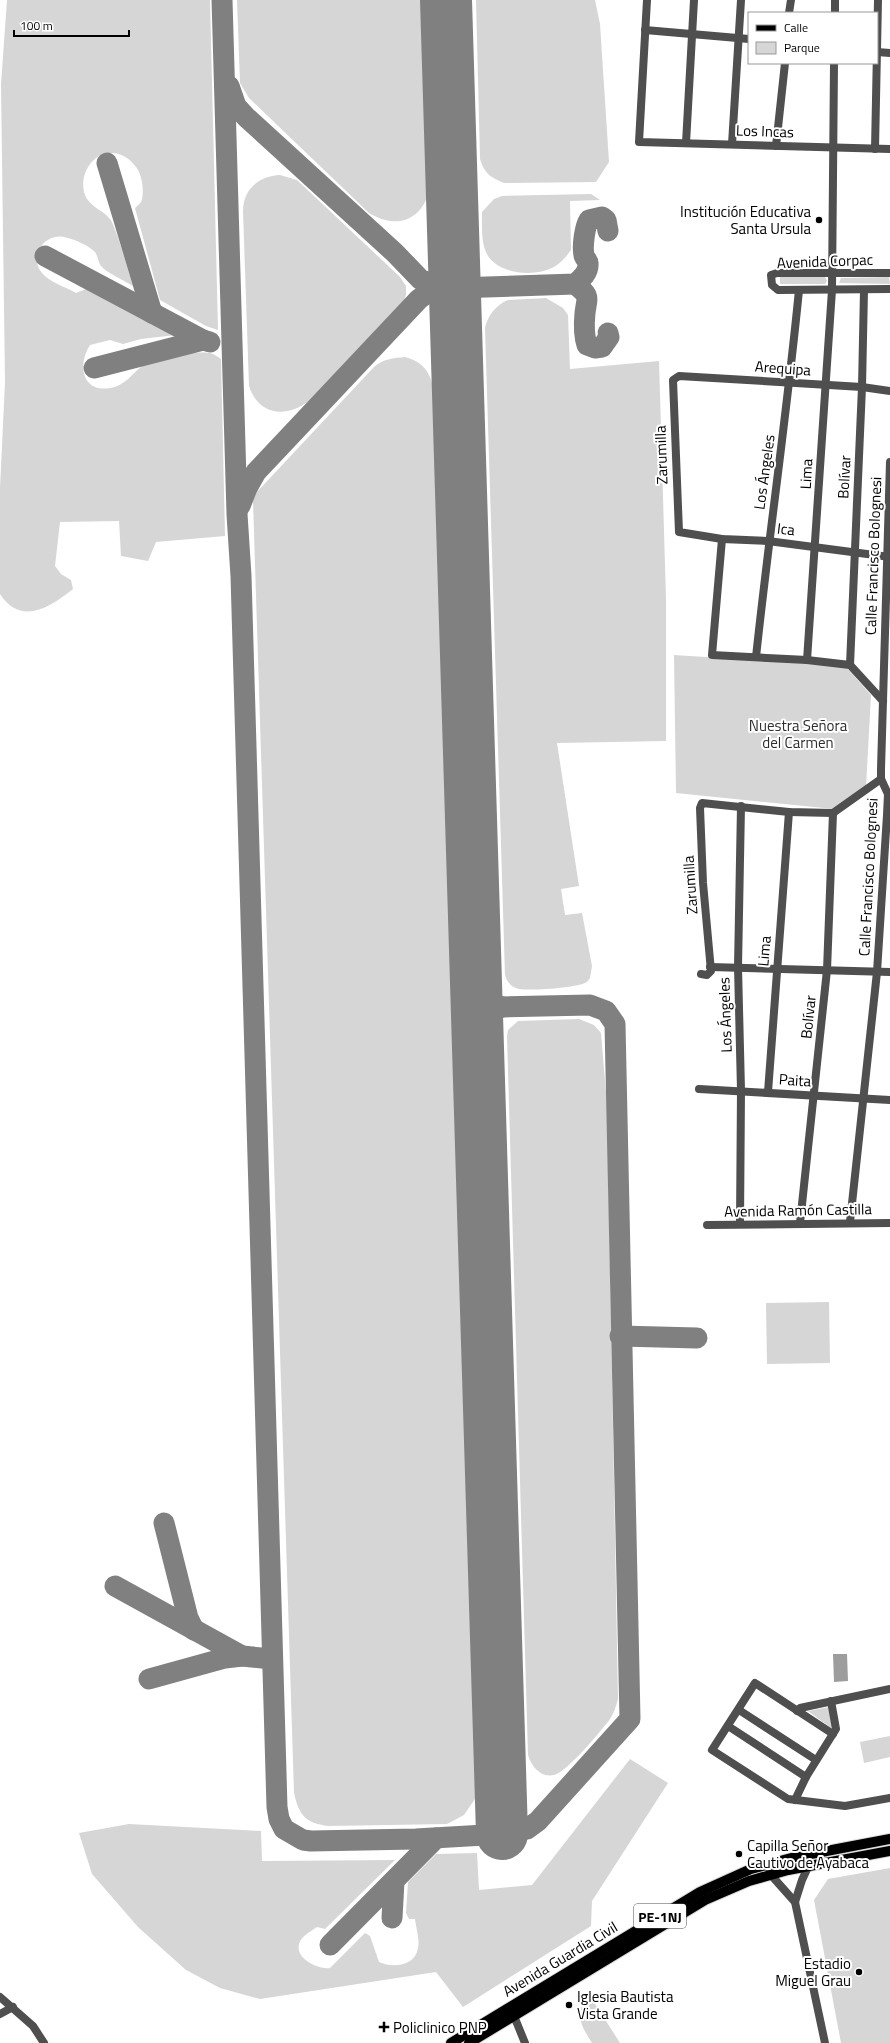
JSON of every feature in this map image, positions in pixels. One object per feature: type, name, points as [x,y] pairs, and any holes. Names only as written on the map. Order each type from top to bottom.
[{"type":"main road","name":"Avenida Guardia Civil","points":[[769,1870],[795,1857],[890,1839]]},
{"type":"main road","name":"Avenida Guardia Civil","points":[[469,2043],[514,2016],[579,1971],[700,1892],[751,1869],[769,1870],[809,1865],[890,1850]]},
{"type":"main road","name":"Avenida Guardia Civil","points":[[451,2043],[579,1971]]},
{"type":"street","points":[[647,0],[645,30],[748,39]]},
{"type":"street","points":[[686,143],[694,0]]},
{"type":"street","points":[[732,144],[741,0]]},
{"type":"street","points":[[789,12],[790,0]]},
{"type":"street","points":[[835,0],[835,12]]},
{"type":"street","points":[[878,0],[878,12]]},
{"type":"street","name":"Los Incas","points":[[645,30],[639,142],[890,149]]},
{"type":"street","points":[[878,52],[890,53]]},
{"type":"street","points":[[776,146],[784,64]]},
{"type":"street","name":"Lima","points":[[807,660],[816,547],[832,290],[834,64]]},
{"type":"street","points":[[875,149],[877,64]]},
{"type":"street","name":"Avenida Corpac","points":[[890,273],[777,273],[771,275],[770,281],[775,289],[890,289]]},
{"type":"street","name":"Los Ángeles","points":[[756,657],[768,541],[790,382],[799,290]]},
{"type":"street","name":"Bolívar","points":[[850,665],[862,387],[864,290]]},
{"type":"street","name":"Arequipa","points":[[675,377],[790,382],[890,390]]},
{"type":"street","name":"Zarumilla","points":[[675,377],[673,380],[679,532]]},
{"type":"street","name":"Calle Francisco Bolognesi","points":[[850,1222],[862,1099],[877,972],[887,816],[888,794],[881,779],[880,769],[890,462]]},
{"type":"street","name":"Ica","points":[[679,532],[722,538],[768,541],[888,557]]},
{"type":"street","points":[[722,538],[711,654],[807,660],[850,665],[883,701]]},
{"type":"street","points":[[880,769],[890,770]]},
{"type":"street","points":[[741,806],[789,812],[833,813],[881,779]]},
{"type":"street","name":"Zarumilla","points":[[710,967],[700,808],[702,803],[741,806]]},
{"type":"street","name":"Los Ángeles","points":[[740,1224],[741,1090],[738,967],[741,806]]},
{"type":"street","name":"Lima","points":[[768,1092],[789,812]]},
{"type":"street","name":"Bolívar","points":[[800,1223],[827,970],[833,813]]},
{"type":"street","points":[[701,974],[709,974],[710,967],[890,972]]},
{"type":"street","name":"Paita","points":[[699,1088],[890,1100]]},
{"type":"street","name":"Avenida Ramón Castilla","points":[[707,1225],[850,1222],[890,1223]]},
{"type":"street","points":[[833,1734],[755,1683],[712,1750],[788,1799],[845,1806],[890,1798]]},
{"type":"street","points":[[797,1710],[800,1708],[890,1689]]},
{"type":"street","points":[[795,1800],[806,1777],[836,1729],[832,1701]]},
{"type":"street","points":[[739,1710],[816,1760]]},
{"type":"street","points":[[728,1726],[806,1777]]},
{"type":"street","points":[[795,1902],[802,1880],[809,1865]]},
{"type":"street","points":[[769,1870],[795,1902],[825,2043]]},
{"type":"street","points":[[0,1997],[33,2026],[44,2043]]},
{"type":"street","points":[[0,2014],[13,2007]]},
{"type":"street","points":[[514,2016],[525,2043]]},
{"type":"green space","points":[[7,0],[210,0],[218,330],[206,326],[160,300],[135,208],[141,203],[143,189],[141,179],[134,164],[120,154],[105,154],[98,157],[87,168],[83,184],[87,199],[92,205],[108,216],[113,223],[133,286],[104,269],[92,249],[68,238],[57,237],[45,242],[40,248],[37,260],[38,267],[42,273],[53,282],[76,293],[86,289],[176,335],[141,339],[123,344],[110,340],[90,345],[86,353],[83,369],[88,382],[94,386],[101,388],[116,387],[141,367],[155,361],[175,356],[204,352],[211,353],[221,359],[225,536],[156,542],[148,561],[121,556],[119,521],[60,522],[55,566],[61,574],[71,580],[73,589],[54,602],[35,611],[17,609],[8,604],[0,594],[0,488],[5,382],[1,84]]},
{"type":"green space","points":[[237,0],[422,0],[427,198],[417,213],[410,218],[395,221],[386,220],[369,213],[249,98],[240,83]]},
{"type":"green space","points":[[476,0],[595,0],[600,24],[609,162],[596,182],[504,183],[492,177],[484,168],[480,159]]},
{"type":"green space","points":[[280,175],[297,180],[400,277],[406,286],[406,295],[404,300],[309,401],[291,410],[283,412],[266,408],[259,403],[249,386],[243,211],[246,196],[254,185],[265,178]]},
{"type":"green space","points":[[591,194],[600,200],[570,201],[571,250],[559,264],[554,267],[536,272],[516,272],[498,265],[486,252],[483,238],[482,212],[494,199],[502,196]]},
{"type":"green space","points":[[780,277],[825,277],[827,281],[825,284],[780,284]]},
{"type":"green space","points":[[889,277],[890,284],[839,283],[841,278]]},
{"type":"green space","points":[[546,298],[563,308],[568,315],[570,369],[659,361],[666,599],[666,741],[557,743],[579,886],[561,889],[565,915],[582,913],[592,966],[590,978],[587,982],[582,984],[525,990],[512,986],[508,982],[505,975],[485,328],[493,311],[508,300]]},
{"type":"green space","points":[[405,357],[412,359],[426,369],[431,379],[434,392],[462,1355],[477,1796],[464,1815],[447,1824],[328,1826],[314,1823],[304,1817],[298,1807],[294,1793],[253,501],[255,494],[377,364],[392,358]]},
{"type":"green space","name":"Nuestra Señora del Carmen","points":[[674,655],[845,666],[871,695],[866,787],[834,809],[676,793]]},
{"type":"green space","points":[[579,1019],[594,1025],[601,1033],[607,1105],[618,1699],[610,1719],[575,1759],[560,1772],[554,1775],[545,1775],[534,1767],[528,1755],[507,1036],[508,1030],[518,1021]]},
{"type":"green space","points":[[829,1302],[830,1363],[767,1364],[766,1303]]},
{"type":"green space","points":[[829,1707],[833,1726],[831,1728],[808,1711]]},
{"type":"green space","points":[[890,1736],[890,1757],[864,1763],[860,1742]]},
{"type":"green space","points":[[630,1759],[668,1783],[592,1901],[591,1926],[463,2007],[436,1972],[260,1999],[220,1988],[186,1970],[138,1927],[92,1874],[79,1833],[129,1824],[261,1831],[262,1861],[395,1860],[325,1929],[317,1927],[304,1936],[300,1941],[299,1949],[304,1959],[314,1965],[330,1968],[365,1933],[370,1936],[379,1962],[396,1965],[408,1962],[412,1959],[418,1948],[415,1919],[409,1919],[406,1913],[408,1882],[436,1854],[477,1853],[479,1890],[532,1885]]},
{"type":"green space","name":"Estadio Miguel Grau","points":[[890,1868],[890,2043],[841,2043],[814,1900],[828,1879]]},
{"type":"green space","points":[[590,1995],[620,2043],[592,2043],[582,2026],[580,2016],[586,1997]]},
{"type":"shaded area","points":[[833,1654],[847,1654],[848,1681],[834,1682]]},
{"type":"taxiway","points":[[222,0],[237,514],[241,576],[277,1807],[279,1819],[284,1829],[303,1840],[416,1839],[502,1834],[527,1829],[538,1821],[630,1719],[615,1024],[606,1011],[590,1005],[502,1007],[489,1012],[478,1022]]},
{"type":"taxiway","points":[[229,86],[236,106],[246,117],[395,253],[420,279],[436,287],[455,288],[575,284],[584,275],[588,267],[588,262],[584,256],[583,247],[585,231],[589,220],[602,217],[606,220],[608,231]]},
{"type":"taxiway","points":[[107,163],[152,313]]},
{"type":"taxiway","points":[[45,256],[203,340]]},
{"type":"taxiway","points":[[575,284],[586,294],[587,297],[584,325],[587,345],[595,348],[602,347],[609,337],[608,333]]},
{"type":"taxiway","points":[[240,506],[247,488],[256,472],[419,299],[436,287]]},
{"type":"taxiway","points":[[94,368],[203,340],[210,342]]},
{"type":"taxiway","points":[[476,985],[488,1002],[502,1007]]},
{"type":"taxiway","points":[[620,1336],[697,1338]]},
{"type":"taxiway","points":[[164,1523],[188,1618],[194,1630]]},
{"type":"taxiway","points":[[115,1586],[242,1656]]},
{"type":"taxiway","points":[[149,1679],[225,1658],[242,1656],[272,1659]]},
{"type":"taxiway","points":[[330,1945],[436,1838]]},
{"type":"taxiway","points":[[392,1918],[394,1881]]},
{"type":"runway","points":[[446,0],[502,1834]]},
{"type":"place","name":"Institución Educativa Santa Ursula","points":[[819,220]]},
{"type":"place","name":"Capilla Señor Cautivo de Ayabaca","points":[[739,1854]]},
{"type":"place","name":"Estadio Miguel Grau","points":[[859,1972]]},
{"type":"place","name":"Iglesia Bautista Vista Grande","points":[[569,2005]]},
{"type":"place","name":"Policlinico PNP","points":[[384,2027]]}]
